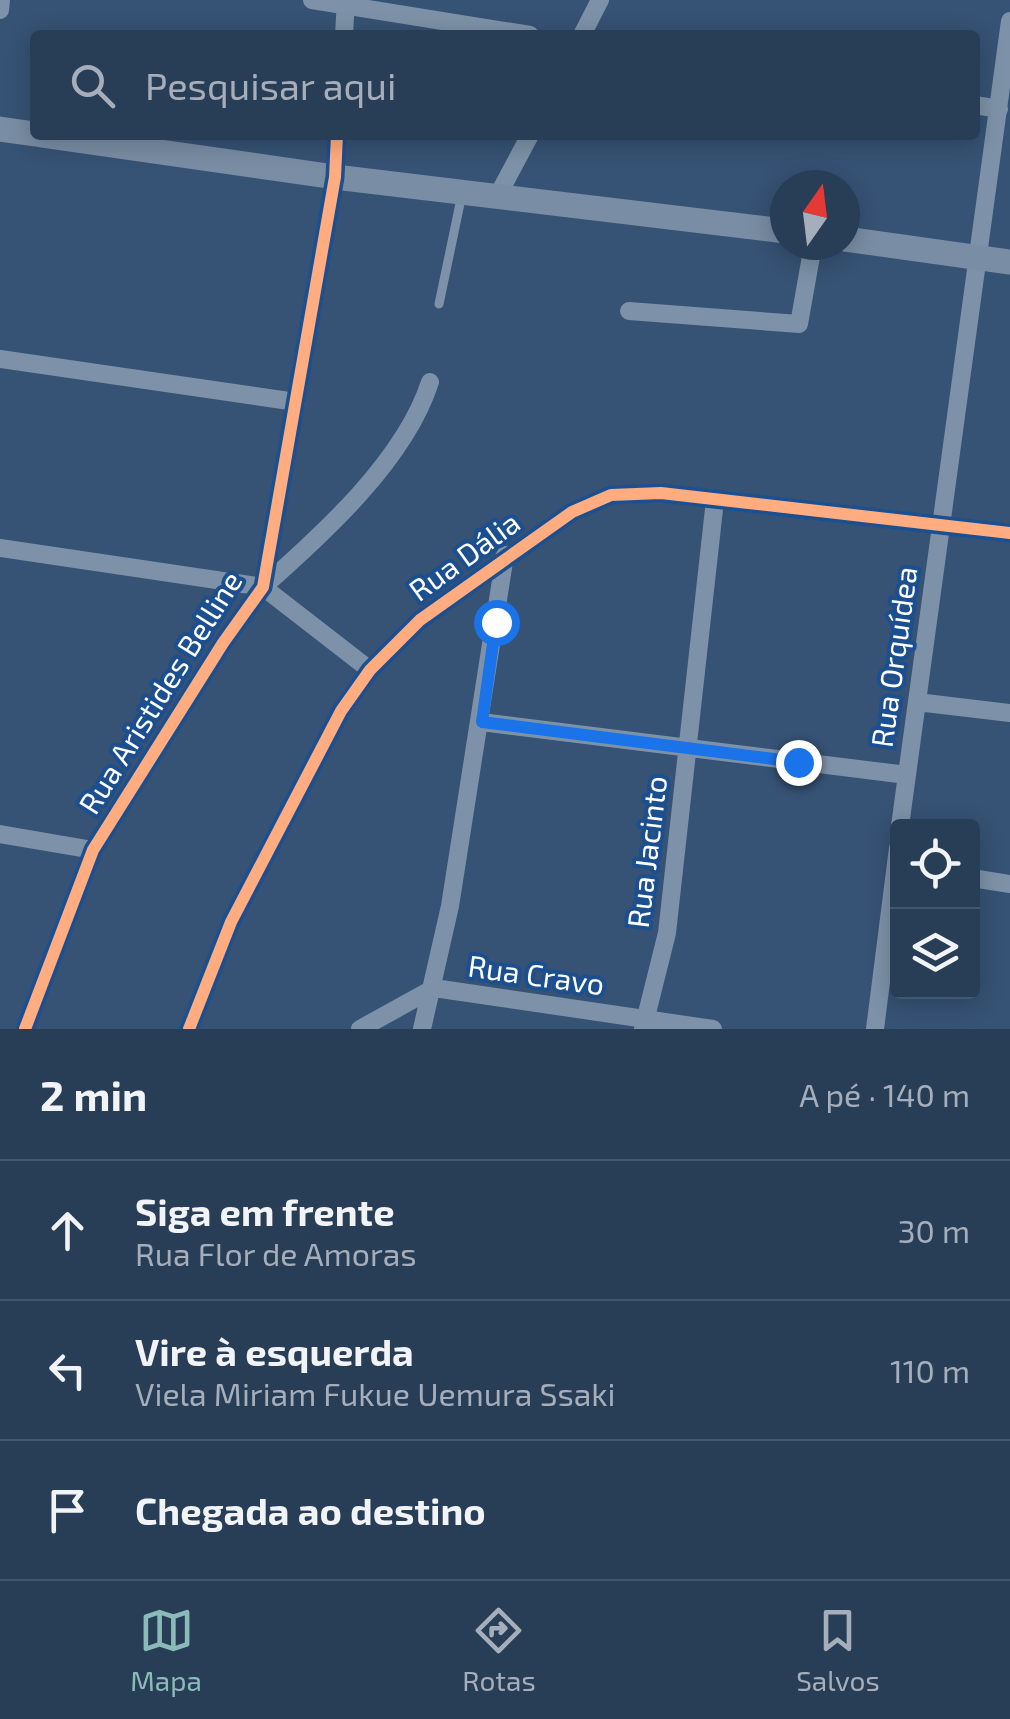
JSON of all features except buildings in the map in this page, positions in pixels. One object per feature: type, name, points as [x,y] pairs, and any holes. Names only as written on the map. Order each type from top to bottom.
[{"type":"main road","points":[[0,129],[30,134]]},
{"type":"main road","points":[[73,140],[335,177],[770,229]]},
{"type":"main road","points":[[860,241],[1010,262]]},
{"type":"street","points":[[0,10],[1,0]]},
{"type":"street","points":[[312,0],[346,2],[502,30]]},
{"type":"street","points":[[585,30],[600,0]]},
{"type":"street","points":[[344,30],[346,2]]},
{"type":"street","name":"Rua Orquídea","points":[[901,819],[1010,22]]},
{"type":"street","points":[[980,106],[999,109]]},
{"type":"street","name":"Rua Aristides Belline","points":[[25,1029],[92,850],[222,642],[263,587],[335,177],[338,140]]},
{"type":"street","points":[[497,197],[527,140]]},
{"type":"street","points":[[630,311],[799,324],[810,260]]},
{"type":"street","points":[[0,358],[296,402]]},
{"type":"street","points":[[263,587],[338,518],[409,427],[430,382]]},
{"type":"street","name":"Rua Dália","points":[[189,1029],[231,922],[341,711],[370,670],[420,620],[505,555],[572,512],[611,495],[662,493],[1010,533]]},
{"type":"street","name":"Rua Jacinto","points":[[644,1024],[667,934],[715,500]]},
{"type":"street","points":[[0,548],[263,587],[370,670]]},
{"type":"street","points":[[422,1029],[434,988],[482,722],[505,555]]},
{"type":"street","points":[[918,702],[1010,713]]},
{"type":"street","points":[[482,722],[908,775]]},
{"type":"street","points":[[0,834],[92,850]]},
{"type":"street","points":[[980,879],[1010,884]]},
{"type":"street","points":[[875,1029],[891,909]]},
{"type":"street","name":"Rua Cravo","points":[[360,1029],[434,988],[644,1024],[713,1029]]},
{"type":"lane","points":[[440,304],[463,192]]},
{"type":"cycle path","points":[[25,1029],[93,850],[223,643],[263,587],[335,177],[337,140]]},
{"type":"cycle path","points":[[189,1029],[231,922],[341,711],[370,670],[420,620],[572,512],[611,495],[661,493],[1010,533]]},
{"type":"route","points":[[496,622],[482,722],[798,762]]}]
